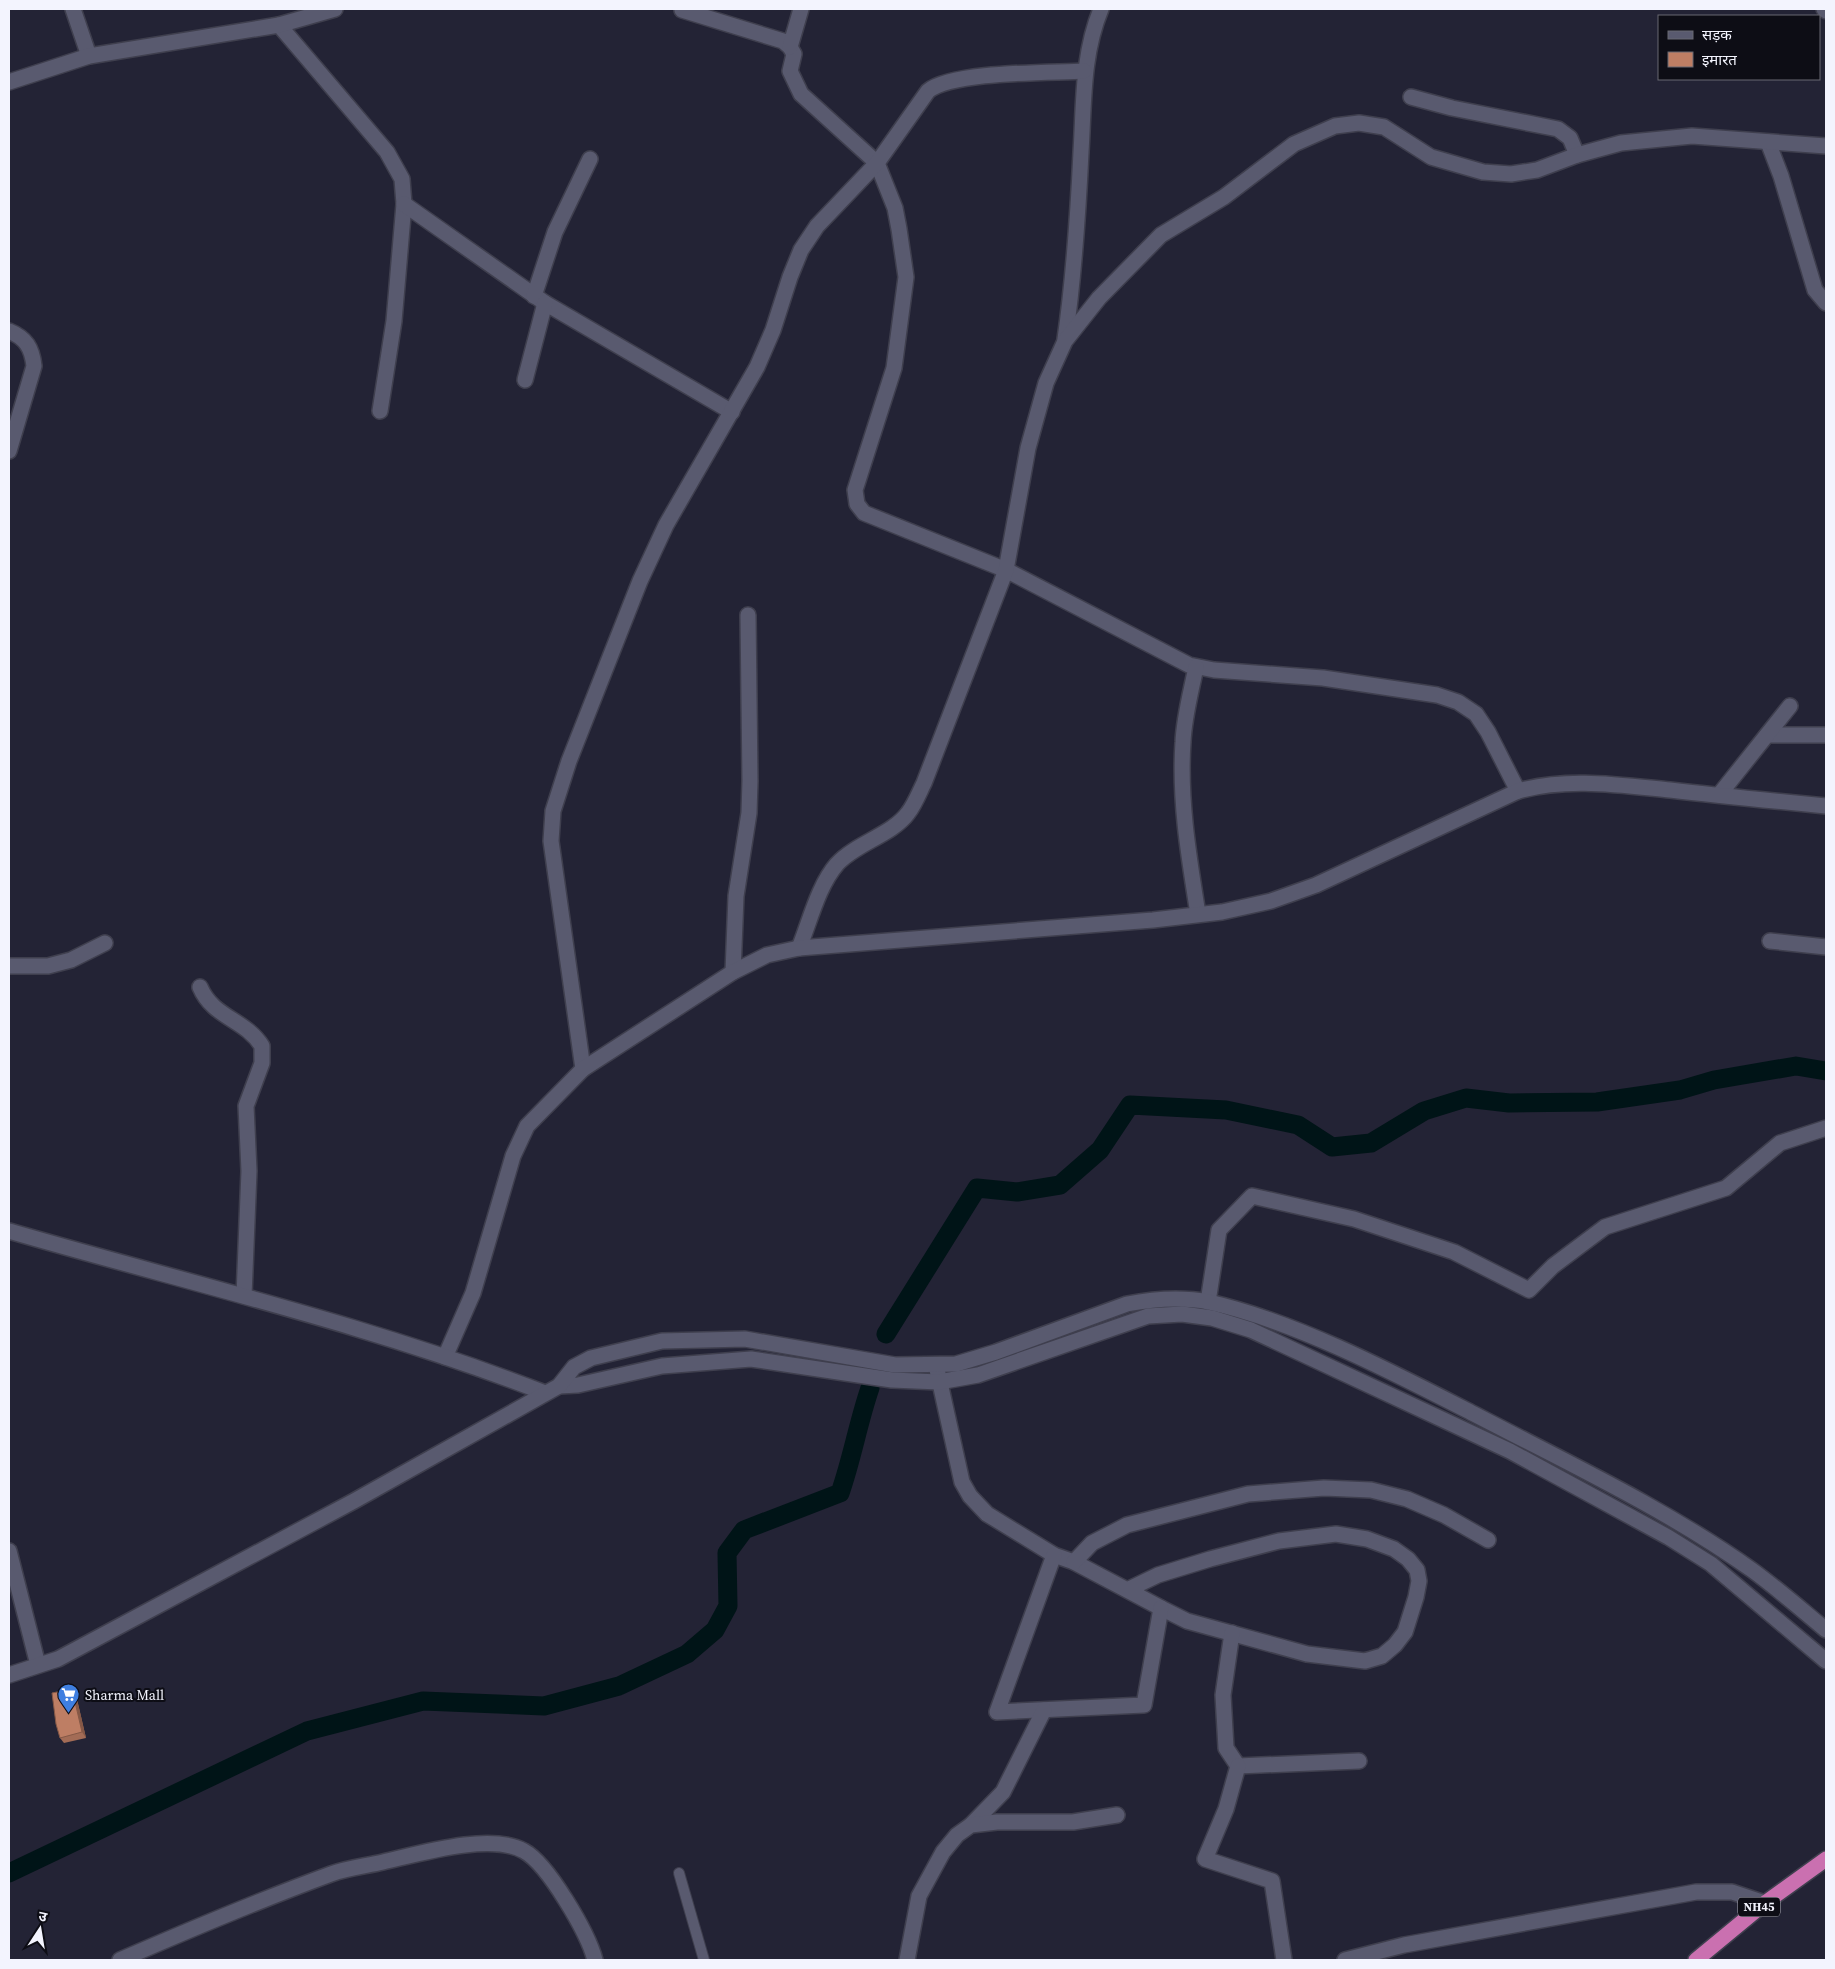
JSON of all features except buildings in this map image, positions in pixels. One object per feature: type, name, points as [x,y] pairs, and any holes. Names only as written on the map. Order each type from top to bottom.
[{"type":"highway","name":"NH45","points":[[1696,1960],[1765,1903],[1826,1859]]},
{"type":"street","points":[[73,9],[90,56]]},
{"type":"street","points":[[9,82],[90,56],[279,25],[335,9]]},
{"type":"street","points":[[790,47],[801,9]]},
{"type":"street","points":[[1065,341],[1074,276],[1084,71],[1093,27],[1101,9]]},
{"type":"street","points":[[682,10],[783,41],[790,47],[794,54],[790,70],[801,94],[878,163],[895,208],[906,278],[894,368],[855,490],[857,504],[864,513],[1006,570],[1165,654],[1196,667],[1323,678],[1437,695],[1458,702],[1476,714],[1488,732],[1518,791]]},
{"type":"street","points":[[279,25],[387,152],[402,179],[404,204],[394,321],[380,411]]},
{"type":"street","points":[[583,1069],[551,841],[553,811],[569,761],[640,581],[666,524],[757,367],[773,330],[801,250],[817,226],[878,163],[928,91],[936,85],[967,78],[1084,71]]},
{"type":"street","points":[[1411,97],[1452,108],[1558,129],[1570,138],[1577,155]]},
{"type":"street","points":[[799,948],[826,880],[837,865],[853,850],[899,822],[908,814],[924,783],[1006,570],[1028,448],[1046,383],[1065,341],[1099,298],[1161,235],[1224,197],[1294,144],[1335,126],[1359,123],[1384,127],[1431,158],[1483,172],[1511,174],[1537,170],[1577,155],[1622,144],[1692,136],[1826,146]]},
{"type":"street","points":[[1768,142],[1781,176],[1815,290],[1826,303]]},
{"type":"street","points":[[525,380],[555,232],[590,159]]},
{"type":"street","points":[[404,204],[540,300],[732,412]]},
{"type":"street","points":[[9,331],[26,340],[32,354],[34,366],[9,451]]},
{"type":"street","points":[[734,972],[736,896],[749,813],[748,614]]},
{"type":"street","points":[[1196,667],[1185,722],[1182,766],[1185,835],[1198,914]]},
{"type":"street","points":[[1719,795],[1790,706]]},
{"type":"street","points":[[1767,735],[1826,736]]},
{"type":"street","points":[[445,1357],[473,1293],[513,1156],[527,1126],[583,1069],[734,972],[767,954],[799,948],[1198,914],[1271,901],[1316,885],[1518,791],[1539,785],[1563,782],[1826,806]]},
{"type":"street","points":[[1770,942],[1826,947]]},
{"type":"street","points":[[9,966],[48,966],[70,960],[105,943]]},
{"type":"street","points":[[200,987],[209,1004],[248,1030],[262,1046],[262,1063],[246,1106],[249,1171],[244,1296]]},
{"type":"street","points":[[1208,1302],[1219,1230],[1252,1196],[1354,1219],[1454,1252],[1529,1290],[1553,1266],[1605,1227],[1726,1188],[1780,1143],[1826,1128]]},
{"type":"street","points":[[9,1231],[244,1296],[445,1357],[545,1393]]},
{"type":"street","points":[[559,1386],[574,1368],[591,1358],[662,1341],[745,1339],[896,1365],[956,1364],[996,1352],[1127,1304],[1146,1300],[1168,1299],[1208,1302],[1272,1321],[1348,1353],[1428,1391],[1569,1464],[1676,1522],[1745,1566],[1826,1630]]},
{"type":"street","points":[[9,1675],[58,1659],[354,1501],[559,1386],[578,1385],[662,1366],[751,1359],[892,1380],[939,1382],[978,1375],[1148,1316],[1182,1314],[1212,1318],[1251,1330],[1510,1451],[1668,1538],[1711,1564],[1826,1661]]},
{"type":"street","points":[[936,1364],[962,1482],[970,1496],[987,1514],[1054,1555],[1074,1562],[1161,1608],[1187,1621],[1307,1654],[1365,1661],[1382,1656],[1395,1645],[1405,1632],[1416,1597],[1418,1581],[1416,1570],[1408,1559],[1394,1549],[1367,1539],[1336,1534],[1279,1541],[1210,1559],[1158,1575],[1127,1590]]},
{"type":"street","points":[[1074,1562],[1092,1543],[1127,1525],[1248,1494],[1324,1488],[1371,1490],[1407,1499],[1444,1515],[1488,1540]]},
{"type":"street","points":[[9,1551],[38,1665]]},
{"type":"street","points":[[1054,1555],[997,1712],[1144,1705],[1161,1608]]},
{"type":"street","points":[[1232,1633],[1223,1695],[1226,1748],[1238,1766],[1226,1809],[1205,1859],[1272,1881],[1284,1960]]},
{"type":"street","points":[[907,1960],[919,1896],[943,1852],[957,1835],[971,1825],[1003,1792],[1044,1710]]},
{"type":"street","points":[[1238,1766],[1358,1761]]},
{"type":"street","points":[[971,1825],[997,1822],[1073,1822],[1117,1815]]},
{"type":"street","points":[[120,1960],[333,1873],[455,1846],[503,1844],[523,1850],[539,1861],[579,1924],[592,1948],[595,1960]]},
{"type":"street","points":[[1345,1960],[1404,1945],[1696,1892],[1732,1892],[1765,1903]]},
{"type":"lane","points":[[679,1873],[704,1960]]},
{"type":"waterway","points":[[886,1334],[977,1188],[1017,1192],[1060,1185],[1100,1150],[1130,1105],[1226,1110],[1298,1125],[1332,1147],[1371,1143],[1424,1111],[1466,1098],[1509,1103],[1597,1102],[1680,1090],[1714,1080],[1796,1066],[1826,1071]]},
{"type":"waterway","points":[[9,1873],[307,1731],[423,1701],[544,1706],[619,1686],[687,1654],[715,1630],[728,1606],[727,1553],[744,1530],[840,1493],[870,1388]]},
{"type":"place","name":"Sharma Mall","points":[[69,1714]]}]
